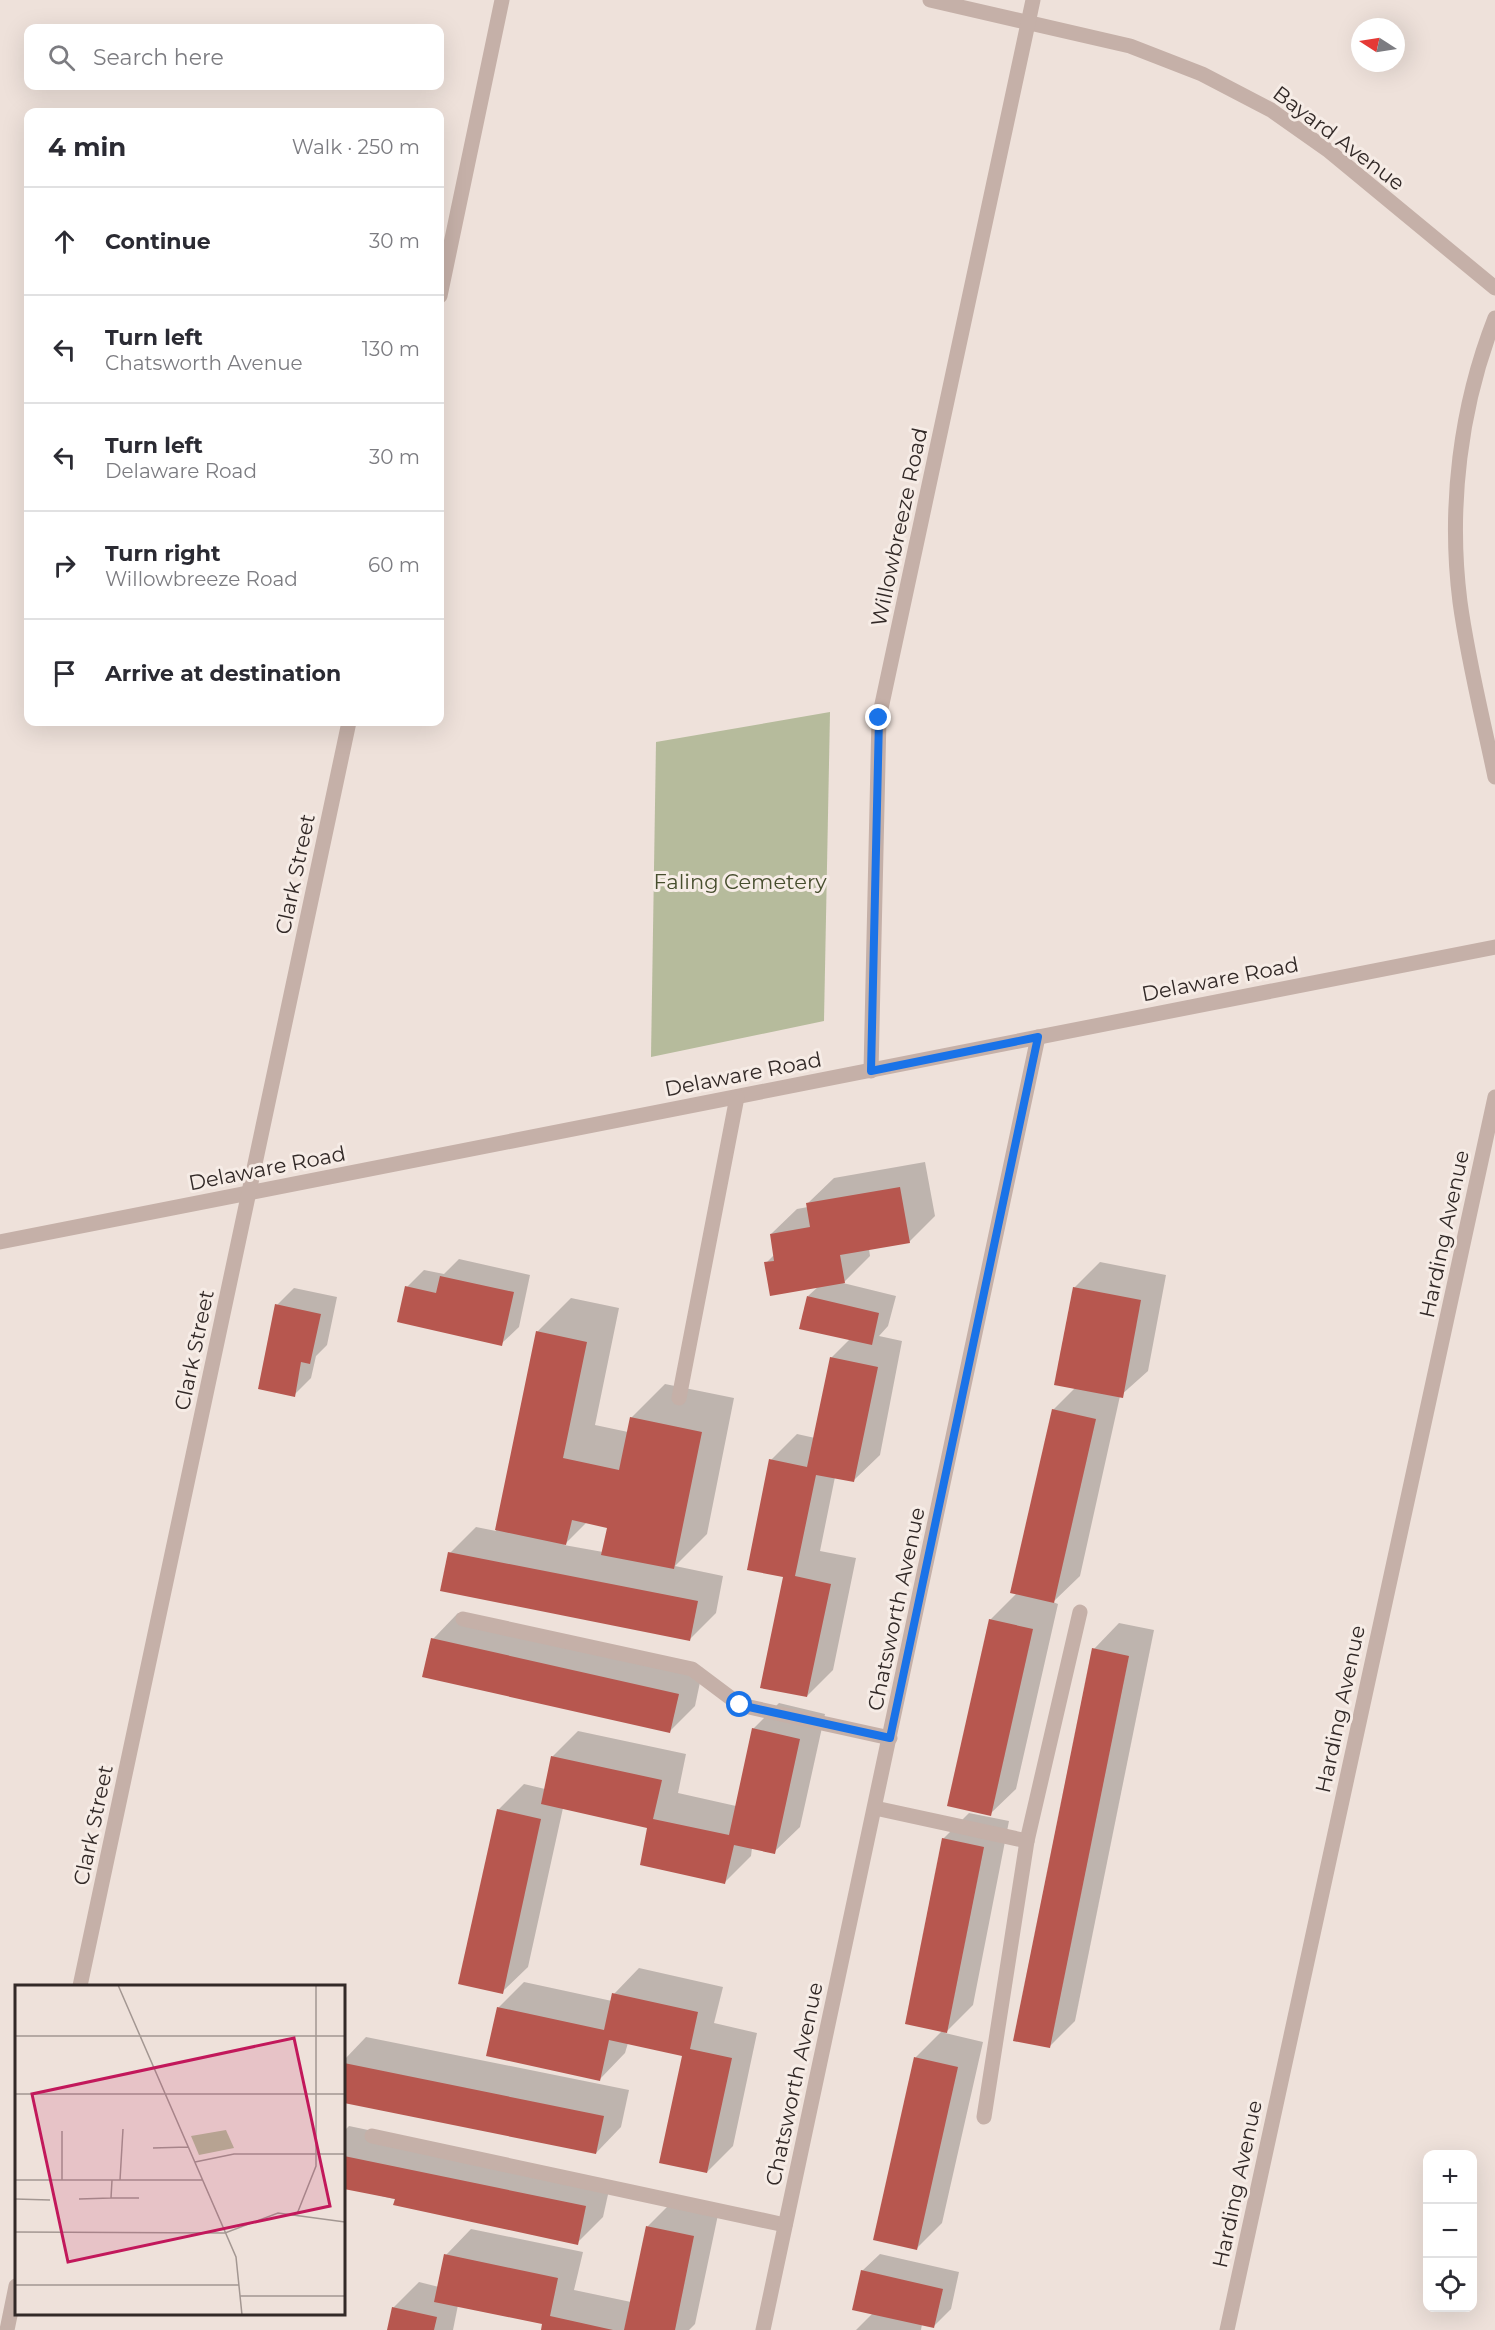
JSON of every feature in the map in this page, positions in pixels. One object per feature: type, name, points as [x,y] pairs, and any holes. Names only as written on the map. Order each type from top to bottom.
[{"type":"street","points":[[444,277],[502,0]]},
{"type":"street","name":"Bayard Avenue","points":[[930,0],[1130,45],[1202,74],[1271,110],[1329,151],[1495,288]]},
{"type":"street","name":"Willowbreeze Road","points":[[871,1071],[879,718],[1033,0]]},
{"type":"street","points":[[1495,318],[1482,352],[1463,437],[1455,518],[1460,600],[1495,777]]},
{"type":"street","name":"Clark Street","points":[[80,1985],[348,726]]},
{"type":"street","name":"Delaware Road","points":[[0,1242],[1495,947]]},
{"type":"street","name":"Chatsworth Avenue","points":[[763,2330],[1038,1037]]},
{"type":"street","points":[[679,1398],[737,1097]]},
{"type":"street","name":"Harding Avenue","points":[[1227,2330],[1495,1097]]},
{"type":"street","points":[[984,2117],[1027,1841],[1080,1612]]},
{"type":"street","points":[[463,1619],[692,1669],[740,1705],[890,1738]]},
{"type":"street","points":[[875,1808],[1027,1841]]},
{"type":"street","points":[[372,2136],[785,2225]]},
{"type":"street","points":[[7,2330],[15,2291]]},
{"type":"green space","name":"Faling Cemetery","points":[[830,712],[824,1021],[651,1057],[656,742]]},
{"type":"building","points":[[900,1187],[910,1243],[840,1255],[845,1283],[770,1296],[764,1262],[774,1261],[770,1234],[810,1227],[806,1203]]},
{"type":"building","points":[[440,1276],[514,1292],[502,1346],[397,1322],[405,1286],[436,1293]]},
{"type":"building","points":[[1073,1287],[1141,1300],[1123,1398],[1054,1385]]},
{"type":"building","points":[[807,1296],[879,1313],[872,1345],[799,1329]]},
{"type":"building","points":[[275,1304],[321,1314],[310,1364],[301,1362],[295,1397],[258,1389]]},
{"type":"building","points":[[536,1331],[587,1342],[563,1458],[619,1470],[630,1417],[702,1432],[674,1569],[601,1555],[607,1528],[572,1520],[566,1545],[495,1530]]},
{"type":"building","points":[[830,1357],[878,1367],[854,1482],[816,1475],[795,1576],[831,1584],[807,1697],[760,1688],[783,1577],[747,1570],[769,1459],[807,1467]]},
{"type":"building","points":[[1052,1409],[1096,1419],[1054,1603],[1010,1593]]},
{"type":"building","points":[[448,1552],[698,1601],[690,1641],[440,1591]]},
{"type":"building","points":[[989,1619],[1033,1629],[991,1816],[947,1806]]},
{"type":"building","points":[[431,1638],[679,1694],[670,1733],[422,1677]]},
{"type":"building","points":[[1092,1648],[1129,1656],[1050,2048],[1013,2041]]},
{"type":"building","points":[[752,1728],[800,1739],[775,1854],[734,1845],[725,1884],[640,1865],[647,1828],[541,1804],[551,1756],[662,1780],[653,1819],[729,1835]]},
{"type":"building","points":[[497,1809],[541,1819],[503,1994],[458,1984]]},
{"type":"building","points":[[942,1838],[984,1847],[947,2033],[905,2024]]},
{"type":"building","points":[[612,1993],[698,2012],[690,2049],[732,2058],[707,2173],[659,2163],[682,2056],[609,2040],[600,2081],[486,2056],[497,2007],[604,2030]]},
{"type":"building","points":[[914,2057],[958,2067],[917,2250],[873,2240]]},
{"type":"building","points":[[345,2063],[604,2116],[596,2154],[345,2103]]},
{"type":"building","points":[[345,2156],[586,2206],[578,2245],[393,2205],[395,2199],[345,2189]]},
{"type":"building","points":[[646,2226],[694,2236],[675,2330],[624,2330]]},
{"type":"building","points":[[444,2254],[558,2278],[550,2316],[613,2330],[541,2330],[542,2324],[434,2302]]},
{"type":"building","points":[[861,2270],[943,2289],[934,2328],[852,2310]]},
{"type":"building","points":[[392,2307],[437,2317],[434,2330],[387,2330]]},
{"type":"route","points":[[740,1705],[890,1738],[1038,1037],[871,1071],[879,718]]}]
